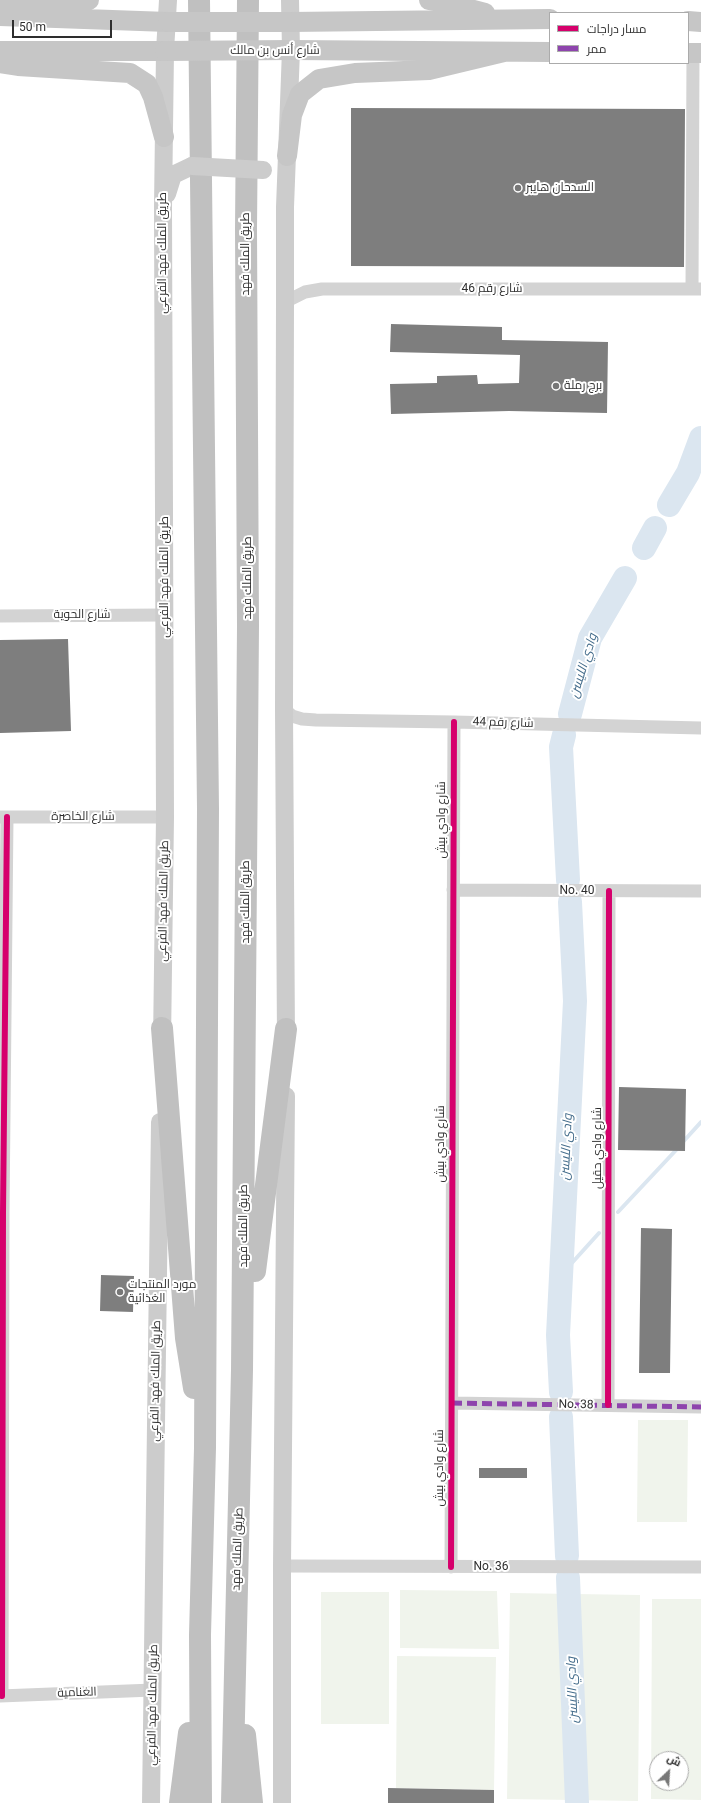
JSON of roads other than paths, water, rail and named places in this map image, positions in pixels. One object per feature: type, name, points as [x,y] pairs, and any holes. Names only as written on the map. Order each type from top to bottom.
[{"type":"highway","points":[[199,0],[208,808],[205,1448],[200,1635],[201,1803]]},
{"type":"highway","name":"طريق الملك فهد","points":[[232,1803],[242,1370],[248,626],[246,229],[248,0]]},
{"type":"highway","points":[[162,1028],[186,1338],[205,1448]]},
{"type":"highway","points":[[242,1370],[286,1029]]},
{"type":"highway","points":[[180,1803],[200,1635]]},
{"type":"highway","points":[[235,1640],[252,1803]]},
{"type":"main road","points":[[0,4],[89,0]]},
{"type":"main road","name":"طريق الملك فهد الفرعي","points":[[151,1803],[165,817],[163,207],[165,51],[168,22],[168,0]]},
{"type":"main road","points":[[282,1803],[282,1566],[286,1029],[284,709],[285,207],[290,50],[290,0]]},
{"type":"main road","points":[[430,0],[440,0],[506,19]]},
{"type":"main road","points":[[0,16],[168,22],[549,19]]},
{"type":"main road","points":[[689,22],[701,22]]},
{"type":"main road","name":"شارع أنس بن مالك","points":[[0,51],[290,50],[549,52]]},
{"type":"main road","points":[[287,156],[292,115],[300,94],[319,79],[355,73],[429,70],[504,52]]},
{"type":"main road","points":[[0,63],[18,66],[130,73],[147,84],[153,97],[164,137]]},
{"type":"main road","points":[[163,207],[172,175],[192,166],[263,170],[278,184],[285,207]]},
{"type":"street","points":[[694,53],[697,289]]},
{"type":"street","name":"شارع رقم 46","points":[[285,302],[305,292],[322,289],[697,289]]},
{"type":"street","name":"شارع الحوية","points":[[0,616],[165,615]]},
{"type":"street","name":"شارع رقم 44","points":[[284,709],[292,716],[302,719],[701,728]]},
{"type":"street","name":"شارع وادي بيش","points":[[451,1567],[452,890],[454,722]]},
{"type":"street","points":[[1,1696],[4,817]]},
{"type":"street","name":"شارع الخاصرة","points":[[4,817],[165,817]]},
{"type":"street","name":"No. 40","points":[[452,890],[701,891]]},
{"type":"street","name":"شارع وادي حقيل","points":[[608,1405],[609,891]]},
{"type":"street","name":"No. 38","points":[[452,1403],[701,1407]]},
{"type":"street","name":"No. 36","points":[[282,1566],[701,1567]]},
{"type":"street","name":"الغنامية","points":[[1,1696],[153,1690]]},
{"type":"waterway","name":"وادي الليسن","points":[[669,505],[688,473],[701,438]]},
{"type":"waterway","name":"وادي الليسن","points":[[644,548],[655,528]]},
{"type":"waterway","name":"وادي الليسن","points":[[570,714],[590,638],[625,578]]},
{"type":"waterway","name":"وادي الليسن","points":[[564,735],[561,747],[568,880]]},
{"type":"waterway","name":"وادي الليسن","points":[[561,1392],[558,1335],[575,1001],[570,902]]},
{"type":"waterway","points":[[682,1143],[701,1122]]},
{"type":"waterway","points":[[618,1212],[678,1148]]},
{"type":"waterway","points":[[561,1275],[599,1233]]},
{"type":"waterway","name":"وادي الليسن","points":[[561,1417],[567,1556]]},
{"type":"waterway","name":"وادي الليسن","points":[[568,1578],[577,1803]]},
{"type":"place","name":"السدحان هايبر","points":[[518,188]]},
{"type":"place","name":"برج رملة","points":[[556,386]]},
{"type":"place","name":"مورد المنتجات الغذائية","points":[[120,1292]]}]
